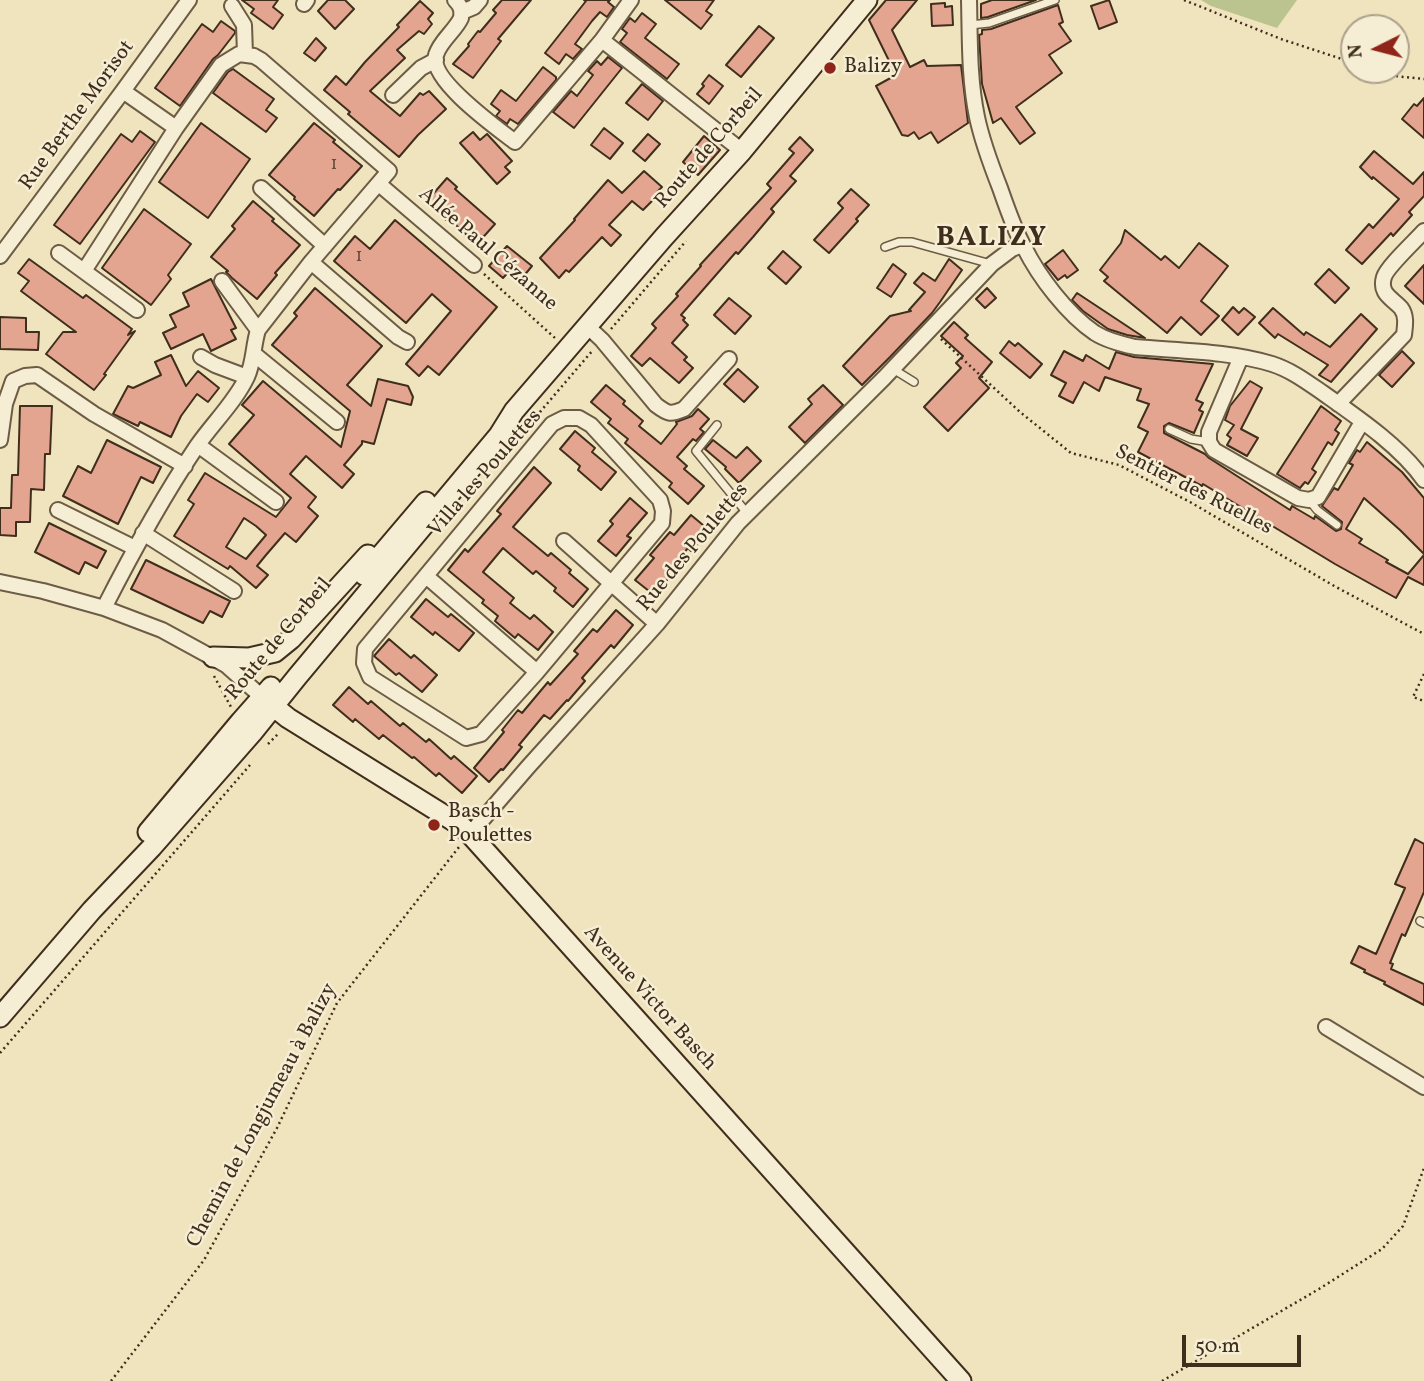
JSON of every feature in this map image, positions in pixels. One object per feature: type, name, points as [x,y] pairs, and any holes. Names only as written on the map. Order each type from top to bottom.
[{"type":"main road","name":"Route de Corbeil","points":[[268,701],[499,435],[514,411],[587,326],[742,151],[867,0]]},
{"type":"main road","name":"Route de Corbeil","points":[[0,1017],[92,910],[152,847],[252,733],[288,669],[401,530],[492,429],[514,411]]},
{"type":"main road","points":[[213,657],[237,659],[275,652],[315,613],[387,534],[401,530]]},
{"type":"main road","name":"Avenue Victor Basch","points":[[268,701],[288,718],[460,825],[470,834],[961,1381]]},
{"type":"street","name":"Rue Berthe Morisot","points":[[0,256],[189,0]]},
{"type":"street","points":[[480,0],[474,7],[458,6],[461,18],[435,56],[436,66],[442,77],[476,112],[515,142],[602,40],[631,0]]},
{"type":"street","points":[[969,0],[971,69],[977,117],[987,153],[1022,245],[1045,281],[1078,320],[1096,334],[1121,344],[1241,357],[1287,370],[1362,422],[1405,457],[1424,480]]},
{"type":"street","points":[[232,6],[244,25],[245,54]]},
{"type":"street","points":[[602,40],[742,151]]},
{"type":"street","points":[[84,271],[176,128],[221,65],[239,54],[261,60],[389,171],[311,262],[258,330],[247,377],[198,445],[143,533],[104,608]]},
{"type":"street","points":[[393,95],[421,68],[436,60]]},
{"type":"street","points":[[123,91],[176,128]]},
{"type":"street","name":"Allée Paul Cézanne","points":[[379,184],[474,265]]},
{"type":"street","points":[[261,188],[325,246]]},
{"type":"street","points":[[1338,404],[1404,335],[1406,321],[1402,310],[1385,295],[1384,275],[1424,231]]},
{"type":"street","name":"Rue des Poulettes","points":[[470,834],[657,624],[738,523],[893,369],[992,264],[1022,245]]},
{"type":"street","points":[[59,253],[137,310]]},
{"type":"street","points":[[311,262],[407,342]]},
{"type":"street","points":[[222,281],[258,330]]},
{"type":"street","points":[[587,326],[656,405],[667,413],[684,409],[729,359]]},
{"type":"street","points":[[254,354],[337,422]]},
{"type":"street","points":[[201,357],[247,377]]},
{"type":"street","points":[[1241,357],[1209,432],[1209,442],[1214,450],[1298,498],[1309,500],[1318,497],[1362,422]]},
{"type":"street","points":[[0,440],[5,404],[13,381],[37,375],[94,414],[185,466]]},
{"type":"street","name":"Villa les Poulettes","points":[[564,418],[579,418],[591,425],[660,500],[662,523],[537,672],[481,734],[466,738],[370,677],[364,663],[365,649],[426,576],[552,424],[564,418]]},
{"type":"street","points":[[198,445],[276,502]]},
{"type":"street","points":[[58,510],[135,548]]},
{"type":"street","points":[[143,533],[234,591]]},
{"type":"street","points":[[564,541],[657,624]]},
{"type":"street","points":[[426,576],[537,672]]},
{"type":"street","points":[[0,582],[104,608],[162,630],[226,665],[268,701]]},
{"type":"street","points":[[1326,1027],[1424,1087]]},
{"type":"lane","points":[[969,25],[989,23],[1055,0]]},
{"type":"lane","points":[[885,247],[899,242],[912,242],[992,264]]},
{"type":"lane","points":[[893,369],[914,382]]},
{"type":"lane","points":[[717,425],[695,451],[748,513]]},
{"type":"lane","points":[[1169,429],[1191,439],[1209,442]]},
{"type":"lane","points":[[1309,500],[1317,510],[1337,525]]},
{"type":"path","points":[[1184,0],[1281,39],[1340,58]]},
{"type":"path","name":"Allée Paul Cézanne","points":[[474,265],[568,349]]},
{"type":"path","name":"Sentier des Ruelles","points":[[930,330],[1020,412],[1071,453],[1119,465],[1424,634]]},
{"type":"path","points":[[1424,674],[1413,697],[1424,701]]},
{"type":"path","name":"Chemin de Longjumeau à Balizy","points":[[111,1381],[204,1260],[277,1128],[337,1003],[470,834]]},
{"type":"path","points":[[1163,1381],[1382,1249],[1403,1226],[1424,1168]]},
{"type":"green space","points":[[1201,0],[1297,0],[1277,28],[1211,6]]},
{"type":"building","points":[[242,0],[278,0],[273,7],[283,15],[273,29],[251,13],[254,9]]},
{"type":"building","points":[[328,0],[345,0],[354,9],[335,29],[318,11]]},
{"type":"building","points":[[502,0],[531,0],[498,39],[501,41],[473,78],[453,64],[478,31],[480,32],[496,13],[493,10]]},
{"type":"building","points":[[584,0],[610,0],[608,2],[614,7],[607,17],[600,12],[592,21],[575,44],[582,49],[573,59],[566,54],[559,64],[545,53],[586,1]]},
{"type":"building","points":[[665,0],[714,0],[706,11],[712,15],[701,29]]},
{"type":"building","points":[[886,0],[917,0],[892,30],[910,67],[924,60],[927,66],[961,65],[968,123],[938,143],[931,132],[919,139],[914,132],[908,136],[902,135],[876,86],[896,75],[869,20]]},
{"type":"building","points":[[992,0],[1036,0],[981,18],[981,4]]},
{"type":"building","points":[[1109,0],[1117,22],[1099,29],[1091,6]]},
{"type":"building","points":[[420,1],[433,13],[428,19],[432,24],[424,34],[419,31],[397,50],[405,58],[370,91],[400,116],[420,93],[423,95],[429,91],[446,109],[399,157],[324,90],[336,76],[346,85]]},
{"type":"building","points":[[945,3],[945,7],[952,6],[953,25],[932,26],[931,4]]},
{"type":"building","points":[[1058,5],[1063,22],[1059,24],[1071,41],[1049,55],[1062,73],[1016,107],[1035,133],[1020,144],[1001,118],[993,123],[982,84],[979,35],[982,30]]},
{"type":"building","points":[[642,13],[656,24],[645,38],[679,64],[667,79],[620,42],[627,33],[622,29],[630,18],[635,22]]},
{"type":"building","points":[[221,21],[235,33],[180,106],[155,88],[202,24],[213,32]]},
{"type":"building","points":[[759,26],[774,38],[741,77],[726,65]]},
{"type":"building","points":[[316,38],[326,48],[315,61],[304,53]]},
{"type":"building","points":[[608,57],[622,68],[574,128],[553,112],[571,91],[577,96],[593,75],[588,71],[597,61],[601,65]]},
{"type":"building","points":[[543,67],[556,77],[556,80],[518,124],[510,119],[507,124],[496,116],[500,111],[491,104],[501,90],[516,101]]},
{"type":"building","points":[[233,69],[274,99],[266,110],[277,118],[266,132],[213,93]]},
{"type":"building","points":[[709,75],[723,86],[709,104],[697,94]]},
{"type":"building","points":[[642,84],[663,101],[648,120],[626,103]]},
{"type":"building","points":[[1424,98],[1424,138],[1402,119],[1414,104],[1417,106]]},
{"type":"building","points":[[201,123],[250,159],[208,218],[159,182]]},
{"type":"building","points":[[314,123],[362,166],[314,216],[269,175]]},
{"type":"building","points":[[604,128],[623,143],[610,159],[591,145]]},
{"type":"building","points":[[140,131],[155,142],[80,244],[54,225],[121,134],[132,142]]},
{"type":"building","points":[[473,132],[480,140],[487,134],[512,161],[505,167],[510,172],[497,184],[460,143]]},
{"type":"building","points":[[648,134],[660,144],[645,161],[633,151]]},
{"type":"building","points":[[704,136],[720,150],[698,175],[683,162]]},
{"type":"building","points":[[800,137],[813,150],[790,176],[796,181],[771,209],[774,212],[753,237],[738,254],[736,252],[681,315],[688,325],[672,343],[687,357],[684,360],[693,368],[679,383],[650,358],[642,366],[631,356],[656,328],[652,324],[678,296],[676,294],[700,265],[771,188],[767,184],[794,153],[789,149]]},
{"type":"building","points":[[1374,151],[1413,184],[1424,172],[1424,196],[1409,212],[1412,215],[1393,236],[1391,233],[1362,264],[1346,250],[1369,224],[1373,228],[1399,199],[1360,167]]},
{"type":"building","points":[[644,171],[662,187],[656,193],[658,195],[643,210],[632,201],[609,225],[621,235],[611,246],[602,237],[569,272],[566,270],[559,278],[540,258],[608,180],[622,193]]},
{"type":"building","points":[[447,178],[457,187],[455,189],[495,224],[477,244],[426,202]]},
{"type":"building","points":[[851,189],[869,205],[829,253],[814,240],[843,208],[838,203]]},
{"type":"building","points":[[253,201],[300,245],[275,273],[277,275],[257,299],[211,257],[235,229],[232,226]]},
{"type":"building","points":[[144,209],[191,244],[168,275],[171,279],[151,305],[102,268]]},
{"type":"building","points":[[395,220],[497,307],[439,375],[428,366],[419,376],[406,364],[451,311],[432,294],[406,323],[334,261],[355,236],[370,249]]},
{"type":"building","points":[[1125,230],[1161,260],[1165,256],[1179,268],[1199,243],[1228,266],[1201,301],[1219,316],[1201,335],[1181,317],[1167,333],[1104,281],[1108,277],[1100,270],[1121,243]]},
{"type":"building","points":[[507,246],[532,266],[523,277],[512,268],[503,278],[489,266]]},
{"type":"building","points":[[1063,250],[1078,270],[1067,278],[1065,275],[1058,280],[1045,264]]},
{"type":"building","points":[[783,251],[801,267],[786,284],[768,268]]},
{"type":"building","points":[[29,259],[83,298],[86,295],[132,329],[128,335],[135,331],[94,390],[46,354],[63,332],[76,332],[21,291],[29,281],[18,273]]},
{"type":"building","points":[[949,259],[962,270],[940,302],[862,385],[843,366],[890,316],[911,311],[909,310],[925,292],[914,283],[923,273],[935,281]]},
{"type":"building","points":[[893,264],[906,274],[891,297],[877,288]]},
{"type":"building","points":[[1424,265],[1424,304],[1405,286]]},
{"type":"building","points":[[1329,269],[1349,288],[1335,303],[1315,284]]},
{"type":"building","points":[[211,279],[236,328],[231,330],[236,339],[211,351],[203,334],[171,349],[163,333],[176,327],[170,315],[189,306],[183,293]]},
{"type":"building","points":[[315,288],[382,346],[347,385],[371,406],[378,379],[408,386],[413,397],[411,405],[387,399],[374,444],[362,441],[344,465],[354,474],[342,488],[306,456],[290,474],[316,497],[308,507],[318,516],[296,542],[285,533],[266,555],[257,566],[268,575],[256,588],[230,566],[228,569],[174,536],[194,504],[188,500],[205,473],[276,517],[291,498],[229,444],[254,415],[242,405],[263,381],[341,447],[350,411],[272,345],[297,316],[294,313]],"holes":[[[244,518],[266,535],[246,559],[226,547]]]},
{"type":"building","points":[[987,288],[996,298],[985,308],[976,299]]},
{"type":"building","points":[[1077,293],[1145,338],[1108,329],[1072,300]]},
{"type":"building","points":[[729,298],[751,316],[735,334],[714,315]]},
{"type":"building","points":[[1233,307],[1239,313],[1244,308],[1255,317],[1238,335],[1222,320]]},
{"type":"building","points":[[1273,308],[1304,335],[1306,332],[1330,347],[1361,314],[1377,329],[1331,382],[1319,375],[1328,365],[1278,334],[1275,338],[1259,323]]},
{"type":"building","points":[[0,317],[26,318],[26,332],[39,332],[38,350],[0,349]]},
{"type":"building","points":[[954,322],[968,335],[965,338],[992,362],[979,378],[989,388],[948,431],[924,407],[961,368],[956,363],[963,356],[941,336]]},
{"type":"building","points":[[1009,341],[1015,346],[1018,343],[1042,364],[1030,378],[1000,353]]},
{"type":"building","points":[[1064,351],[1083,361],[1086,355],[1109,369],[1116,352],[1134,357],[1213,364],[1196,400],[1203,403],[1199,410],[1203,412],[1194,433],[1169,423],[1164,426],[1164,433],[1205,454],[1290,510],[1292,506],[1314,519],[1315,516],[1336,531],[1341,529],[1342,522],[1322,506],[1334,488],[1338,490],[1353,465],[1349,463],[1357,450],[1360,452],[1367,442],[1402,472],[1424,498],[1424,554],[1364,498],[1346,529],[1362,539],[1359,543],[1408,574],[1424,555],[1424,585],[1408,577],[1396,598],[1203,484],[1202,486],[1138,452],[1148,432],[1138,427],[1149,404],[1137,400],[1141,389],[1105,377],[1099,391],[1084,382],[1073,403],[1059,396],[1066,383],[1051,375]]},
{"type":"building","points":[[1402,351],[1414,363],[1392,387],[1379,375]]},
{"type":"building","points":[[171,355],[186,386],[198,371],[219,388],[208,402],[197,394],[181,416],[171,437],[140,422],[138,426],[113,414],[128,386],[133,388],[161,375],[155,362]]},
{"type":"building","points":[[738,369],[758,387],[744,402],[724,384]]},
{"type":"building","points":[[1250,381],[1262,388],[1241,429],[1258,438],[1247,456],[1227,445],[1231,438],[1227,435],[1234,425],[1225,420],[1230,406]]},
{"type":"building","points":[[606,385],[643,421],[639,426],[661,444],[676,422],[692,416],[698,409],[709,419],[700,429],[704,432],[696,441],[693,439],[677,457],[687,466],[684,469],[704,486],[688,504],[669,487],[672,483],[625,443],[628,439],[608,423],[611,419],[591,402]]},
{"type":"building","points":[[823,385],[843,405],[805,443],[789,427],[812,404],[808,399]]},
{"type":"building","points":[[20,406],[52,406],[50,454],[45,454],[44,490],[31,489],[30,522],[16,522],[16,536],[0,535],[0,508],[11,508],[12,475],[18,475]]},
{"type":"building","points":[[1321,406],[1341,421],[1335,430],[1339,433],[1332,445],[1328,442],[1312,469],[1316,472],[1308,484],[1305,482],[1300,488],[1277,474]]},
{"type":"building","points":[[575,431],[595,448],[592,452],[616,472],[601,490],[578,470],[580,466],[560,449]]},
{"type":"building","points":[[107,440],[161,467],[153,483],[141,477],[118,524],[63,496],[78,466],[91,473]]},
{"type":"building","points":[[713,440],[736,458],[747,447],[761,461],[739,483],[726,467],[705,449]]},
{"type":"building","points":[[534,467],[551,483],[513,527],[548,556],[551,553],[588,589],[573,607],[536,571],[533,574],[503,548],[483,572],[514,598],[510,603],[530,619],[534,615],[553,632],[538,650],[518,634],[515,638],[495,621],[498,616],[482,603],[484,600],[448,570],[465,549],[468,552],[501,514],[497,511]]},
{"type":"building","points":[[630,498],[647,513],[627,536],[631,538],[616,556],[598,541],[613,524],[610,521]]},
{"type":"building","points":[[691,515],[709,530],[691,551],[688,548],[668,571],[672,574],[654,595],[635,580],[654,558],[650,555],[670,532],[674,535]]},
{"type":"building","points":[[49,523],[106,551],[97,568],[85,562],[79,574],[35,552]]},
{"type":"building","points":[[146,560],[230,601],[222,617],[210,611],[203,623],[131,589]]},
{"type":"building","points":[[426,599],[448,617],[451,614],[474,633],[459,651],[411,617]]},
{"type":"building","points":[[616,610],[633,625],[614,648],[611,645],[582,678],[585,681],[568,701],[550,719],[544,715],[519,745],[522,747],[489,782],[474,768],[504,732],[502,730],[518,710],[522,713],[548,682],[550,685],[578,654],[574,651],[593,629],[597,632]]},
{"type":"building","points":[[389,639],[411,658],[414,655],[437,675],[422,692],[374,656]]},
{"type":"building","points":[[349,687],[368,704],[371,701],[400,726],[403,723],[426,742],[429,739],[451,759],[454,756],[477,776],[462,793],[439,773],[436,776],[383,735],[379,739],[355,719],[353,722],[333,705]]},
{"type":"building","points":[[1415,839],[1424,844],[1424,892],[1390,963],[1393,964],[1391,969],[1424,984],[1424,1005],[1351,963],[1359,946],[1376,954],[1405,888],[1395,884]]},
{"type":"place","name":"Balizy","points":[[830,68]]},
{"type":"place","name":"Basch - Poulettes","points":[[434,825]]},
{"type":"district","name":"BALIZY","points":[[992,240]]}]
